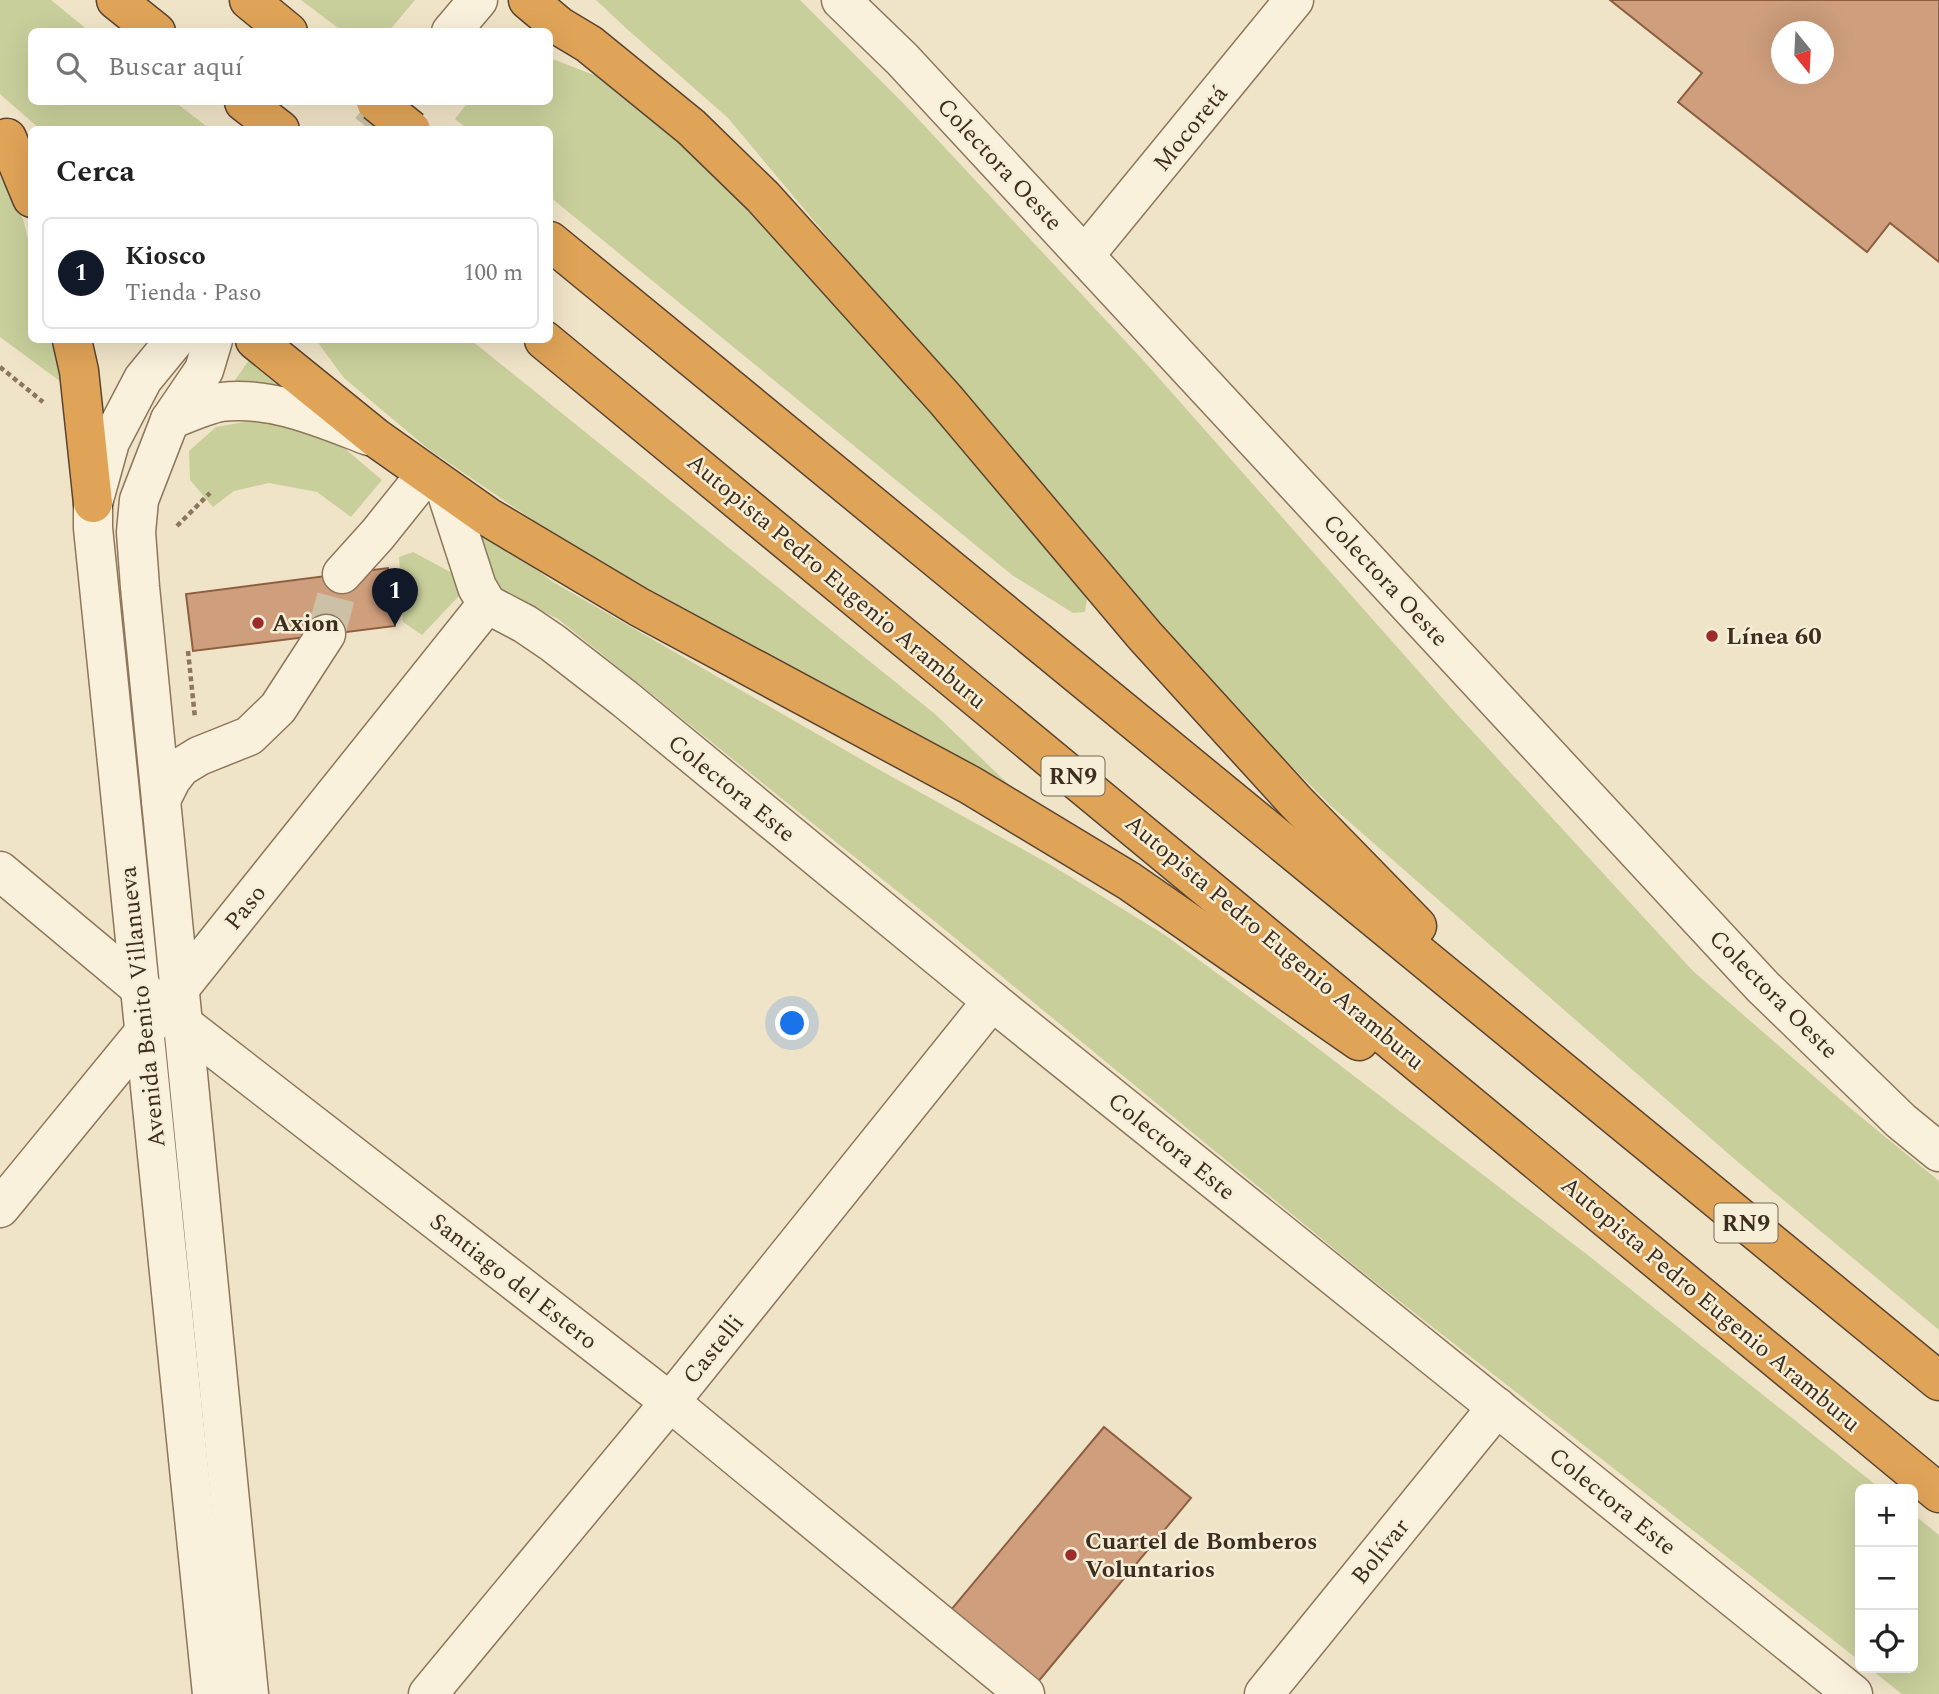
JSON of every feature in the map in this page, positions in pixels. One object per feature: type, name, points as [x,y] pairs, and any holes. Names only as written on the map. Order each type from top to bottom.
[{"type":"highway","points":[[116,0],[151,28]]},
{"type":"highway","points":[[528,0],[559,26],[589,44],[691,127],[763,197],[945,399],[1153,646],[1296,802],[1553,1065]]},
{"type":"highway","points":[[248,105],[275,126]]},
{"type":"highway","points":[[380,105],[406,126]]},
{"type":"highway","points":[[13,142],[28,186]]},
{"type":"highway","name":"RN9","points":[[553,242],[1939,1381]]},
{"type":"highway","points":[[73,343],[79,371],[93,503]]},
{"type":"highway","points":[[259,343],[376,438],[488,517],[639,607],[970,785],[1129,881],[1602,1213]]},
{"type":"highway","name":"Autopista Pedro Eugenio Aramburu","points":[[548,343],[1939,1493]]},
{"type":"street","points":[[455,28],[478,0]]},
{"type":"street","name":"Colectora Oeste","points":[[841,0],[902,59],[1762,986],[1901,1121],[1939,1152]]},
{"type":"street","name":"Mocoretá","points":[[1085,255],[1294,0]]},
{"type":"street","name":"Avenida Benito Villanueva","points":[[172,343],[143,379],[110,442],[93,503],[93,528],[98,581],[162,1008],[250,1694]]},
{"type":"street","name":"Avenida Benito Villanueva","points":[[212,343],[204,370],[170,420],[139,500],[136,532],[161,800],[162,1008],[212,1694]]},
{"type":"street","points":[[170,420],[218,403],[251,401],[291,407],[376,438]]},
{"type":"street","points":[[342,574],[378,534],[435,481],[477,587],[487,604]]},
{"type":"street","name":"Colectora Este","points":[[487,604],[525,624],[584,667],[992,1001],[1853,1694]]},
{"type":"street","name":"Paso","points":[[0,1208],[487,604]]},
{"type":"street","points":[[161,800],[181,767],[199,756],[248,736],[278,708],[326,634]]},
{"type":"street","name":"Santiago del Estero","points":[[0,871],[162,1008],[670,1402],[1025,1694]]},
{"type":"street","name":"Castelli","points":[[428,1694],[670,1402],[992,1001]]},
{"type":"street","name":"Bolívar","points":[[1264,1694],[1497,1407]]},
{"type":"path","points":[[0,367],[42,402],[51,403]]},
{"type":"path","points":[[177,538],[176,527],[210,493]]},
{"type":"green space","points":[[0,0],[51,0],[85,28],[28,28],[28,105],[179,105],[206,126],[37,126],[0,94]]},
{"type":"green space","points":[[301,0],[415,0],[392,28],[338,28]]},
{"type":"green space","points":[[596,0],[800,0],[906,106],[1142,359],[1452,709],[1693,971],[1849,1107],[1939,1181],[1939,1330],[1739,1163],[1330,805],[1157,631],[728,118]]},
{"type":"green space","points":[[553,59],[599,77],[662,122],[730,183],[1088,593],[1085,612],[1073,613],[1012,575],[553,199],[553,126],[464,126],[455,119],[466,105],[553,105]]},
{"type":"green space","points":[[0,176],[23,219],[28,239],[28,343],[54,343],[61,382],[0,337]]},
{"type":"green space","points":[[318,343],[475,343],[935,714],[1026,801],[770,662],[568,544],[427,448],[344,378]]},
{"type":"green space","points":[[249,360],[284,385],[233,383]]},
{"type":"green space","points":[[255,420],[308,430],[343,447],[382,480],[351,517],[317,492],[269,483],[234,491],[213,507],[190,480],[189,451],[216,427]]},
{"type":"green space","points":[[474,523],[553,582],[1051,865],[1165,935],[1294,1030],[1589,1256],[1875,1484],[1855,1484],[1855,1657],[1366,1275],[922,911],[558,619],[497,587]]},
{"type":"green space","points":[[413,552],[456,575],[462,582],[459,596],[422,635],[403,622],[399,557]]},
{"type":"green space","points":[[1918,1518],[1939,1535],[1939,1694],[1902,1694],[1875,1673],[1918,1673]]},
{"type":"building","points":[[1610,0],[1939,0],[1939,262],[1890,223],[1867,252],[1678,102],[1702,73]]},
{"type":"building","points":[[388,568],[395,626],[193,651],[186,594]]},
{"type":"building","name":"Cuartel de Bomberos Voluntarios","points":[[1104,1427],[1191,1498],[1037,1683],[950,1611]]},
{"type":"tunnel","points":[[373,126],[391,105]]},
{"type":"tunnel","points":[[326,634],[342,574]]},
{"type":"place","name":"Axion","points":[[258,623]]},
{"type":"place","name":"Kiosco","points":[[395,626]]},
{"type":"place","name":"Línea 60","points":[[1712,636]]},
{"type":"place","name":"Cuartel de Bomberos Voluntarios","points":[[1071,1555]]}]
